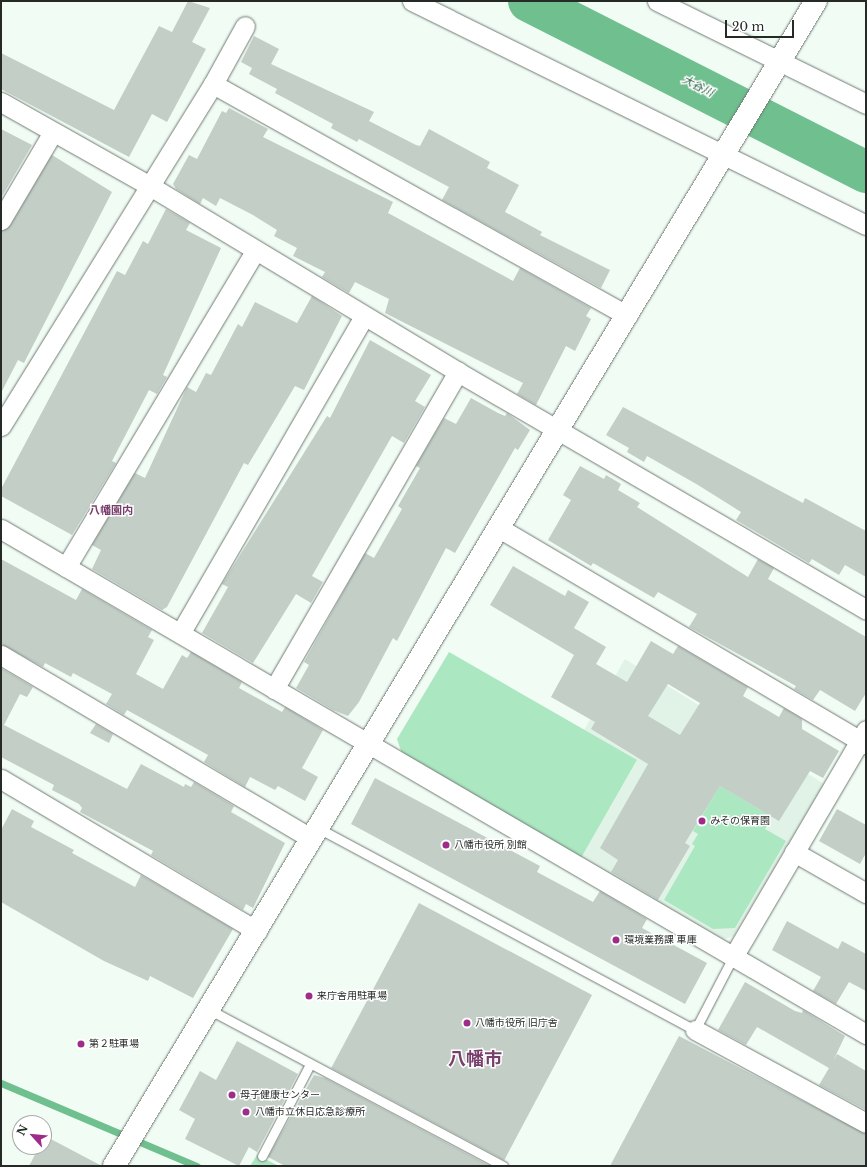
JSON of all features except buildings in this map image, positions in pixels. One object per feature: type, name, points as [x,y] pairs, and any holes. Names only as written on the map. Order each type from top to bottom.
[{"type":"street","points":[[412,1],[727,152],[866,225]]},
{"type":"street","points":[[657,1],[779,64],[866,104]]},
{"type":"street","points":[[116,1163],[210,1010],[315,833],[727,152],[816,1]]},
{"type":"street","points":[[1,426],[214,84],[245,26]]},
{"type":"street","points":[[214,84],[628,316]]},
{"type":"street","points":[[1,102],[150,186],[255,251],[558,431],[866,608]]},
{"type":"street","points":[[1,220],[53,132]]},
{"type":"street","points":[[66,567],[255,251]]},
{"type":"street","points":[[180,632],[364,316]]},
{"type":"street","points":[[274,689],[458,372]]},
{"type":"street","points":[[499,528],[864,738],[794,852],[733,957]]},
{"type":"street","points":[[1,529],[180,632],[274,689],[866,1034]]},
{"type":"street","points":[[1,655],[315,833]]},
{"type":"street","points":[[1,779],[257,931]]},
{"type":"street","points":[[794,852],[866,893]]},
{"type":"street","points":[[695,1030],[866,1123]]},
{"type":"lane","points":[[315,833],[695,1030],[733,957]]},
{"type":"lane","points":[[210,1010],[503,1166]]},
{"type":"lane","points":[[262,1156],[310,1064]]},
{"type":"shaded area","name":"みその保育園","points":[[625,659],[824,784],[734,936],[721,940],[581,858],[637,761],[584,730]]},
{"type":"green space","points":[[449,652],[637,760],[581,858],[402,754],[397,739]]},
{"type":"green space","points":[[720,786],[771,816],[765,829],[786,841],[735,928],[713,929],[664,900],[695,846],[692,844],[698,834],[693,831]]},
{"type":"green space","points":[[257,1155],[279,1166],[250,1166]]},
{"type":"waterway","name":"大谷川","points":[[529,1],[866,172]]},
{"type":"waterway","points":[[1,1083],[197,1166]]},
{"type":"place","name":"みその保育園","points":[[702,821]]},
{"type":"place","name":"八幡市役所 別館","points":[[446,845]]},
{"type":"place","name":"環境業務課 車庫","points":[[616,940]]},
{"type":"place","name":"来庁舎用駐車場","points":[[309,996]]},
{"type":"place","name":"八幡市役所 旧庁舎","points":[[467,1023]]},
{"type":"place","name":"第２駐車場","points":[[81,1044]]},
{"type":"place","name":"母子健康センター","points":[[232,1095]]},
{"type":"place","name":"八幡市立休日応急診療所","points":[[246,1112]]},
{"type":"district","name":"八幡園内","points":[[111,510]]},
{"type":"district","name":"八幡市","points":[[475,1059]]}]
